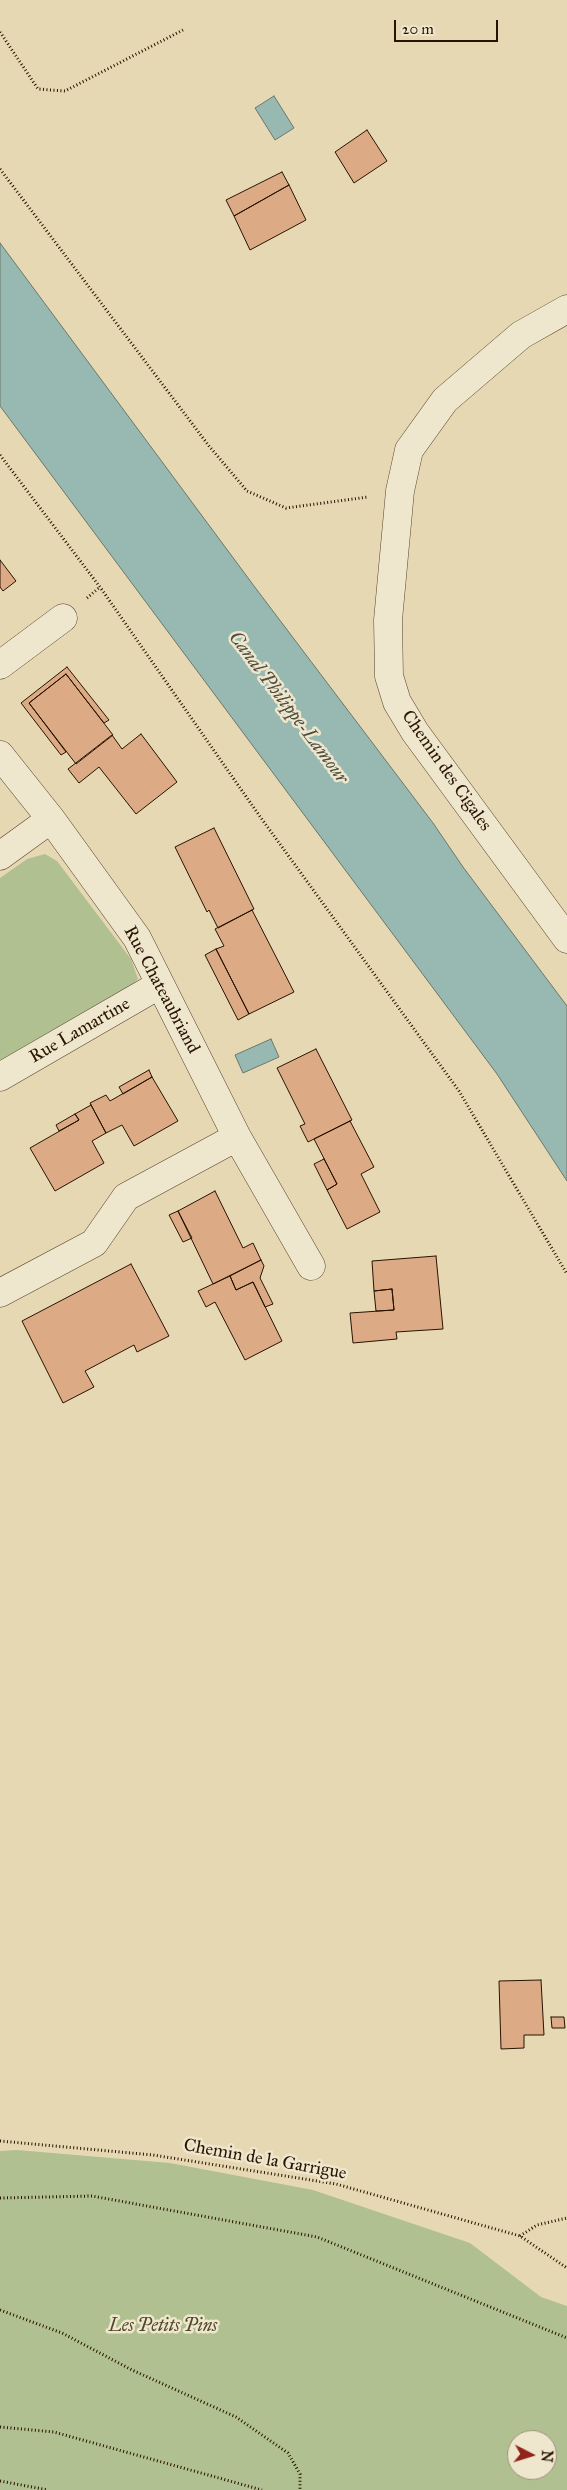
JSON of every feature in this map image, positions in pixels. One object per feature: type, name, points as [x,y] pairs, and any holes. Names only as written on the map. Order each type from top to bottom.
[{"type":"street","name":"Chemin des Cigales","points":[[567,308],[521,335],[445,400],[409,450],[400,492],[388,620],[389,676],[397,702],[415,732],[567,939]]},
{"type":"street","points":[[0,666],[63,618]]},
{"type":"street","name":"Rue Chateaubriand","points":[[0,756],[51,819],[137,938],[237,1137],[311,1266]]},
{"type":"street","points":[[0,856],[51,819]]},
{"type":"street","name":"Rue Lamartine","points":[[0,1077],[159,985]]},
{"type":"street","points":[[0,1293],[94,1243],[126,1197],[237,1137]]},
{"type":"path","points":[[0,32],[38,89],[65,91],[183,30]]},
{"type":"path","points":[[0,169],[209,446],[247,491],[286,508],[400,492]]},
{"type":"path","points":[[0,455],[100,587],[266,826],[459,1091],[567,1274]]},
{"type":"path","name":"Chemin de la Garrigue","points":[[0,2141],[153,2155],[336,2184],[520,2236],[567,2268]]},
{"type":"path","points":[[0,2198],[92,2196],[317,2237],[567,2338]]},
{"type":"path","points":[[520,2236],[537,2225],[567,2218]]},
{"type":"path","points":[[0,2310],[62,2333],[132,2370],[236,2417],[288,2454],[300,2474],[300,2490]]},
{"type":"path","points":[[0,2427],[54,2432],[262,2490]]},
{"type":"path","points":[[0,2481],[48,2490]]},
{"type":"green space","points":[[45,854],[57,861],[131,959],[138,979],[122,997],[0,1064],[0,878],[27,859]]},
{"type":"green space","name":"Les Petits Pins","points":[[17,2150],[170,2163],[313,2190],[470,2243],[541,2297],[567,2306],[567,2490],[0,2490],[0,2151]]},
{"type":"water","points":[[274,96],[294,128],[275,140],[255,108]]},
{"type":"water","name":"Canal Philippe-Lamour","points":[[0,243],[254,586],[433,823],[463,867],[567,1006],[567,1181],[497,1074],[0,406]]},
{"type":"water","points":[[271,1039],[279,1057],[243,1073],[235,1055]]},
{"type":"building","points":[[367,130],[387,161],[354,183],[335,152]]},
{"type":"building","points":[[282,172],[289,185],[234,216],[226,200]]},
{"type":"building","points":[[289,185],[306,220],[250,250],[234,216]]},
{"type":"building","points":[[0,560],[16,581],[3,591],[0,587]]},
{"type":"building","points":[[67,667],[109,720],[104,723],[66,674],[29,703],[66,752],[61,755],[21,703]]},
{"type":"building","points":[[66,674],[113,735],[76,764],[29,703]]},
{"type":"building","points":[[141,734],[177,782],[136,814],[99,767],[79,783],[68,769],[112,735],[122,749]]},
{"type":"building","points":[[214,828],[254,909],[218,928],[209,910],[207,912],[175,847]]},
{"type":"building","points":[[252,910],[294,992],[249,1014],[216,949],[224,946],[215,929]]},
{"type":"building","points":[[216,949],[249,1014],[238,1020],[205,955]]},
{"type":"building","points":[[316,1049],[352,1120],[308,1142],[300,1126],[305,1124],[277,1068]]},
{"type":"building","points":[[149,1070],[152,1077],[123,1094],[119,1087]]},
{"type":"building","points":[[152,1077],[178,1121],[134,1146],[122,1125],[106,1133],[90,1103],[106,1095],[110,1101]]},
{"type":"building","points":[[91,1105],[106,1133],[92,1141],[104,1163],[55,1191],[30,1148],[79,1120],[75,1114]]},
{"type":"building","points":[[75,1114],[79,1120],[59,1131],[56,1125]]},
{"type":"building","points":[[350,1121],[374,1167],[361,1174],[380,1212],[347,1229],[327,1190],[337,1184],[314,1139]]},
{"type":"building","points":[[324,1159],[337,1184],[327,1190],[314,1164]]},
{"type":"building","points":[[215,1191],[243,1248],[253,1243],[261,1260],[213,1284],[178,1211]]},
{"type":"building","points":[[178,1211],[192,1238],[183,1242],[169,1215]]},
{"type":"building","points":[[436,1256],[443,1329],[396,1332],[397,1339],[353,1343],[350,1313],[394,1310],[392,1289],[374,1291],[372,1261]]},
{"type":"building","points":[[261,1260],[264,1266],[260,1278],[273,1304],[265,1307],[253,1282],[236,1290],[230,1276]]},
{"type":"building","points":[[131,1264],[169,1336],[137,1352],[134,1345],[85,1371],[94,1387],[63,1403],[22,1321]]},
{"type":"building","points":[[230,1276],[236,1290],[253,1282],[282,1341],[245,1360],[215,1302],[206,1307],[198,1291]]},
{"type":"building","points":[[392,1289],[394,1310],[376,1311],[374,1291]]},
{"type":"building","points":[[541,1980],[544,2035],[524,2035],[524,2048],[501,2049],[499,1981]]},
{"type":"building","points":[[551,2017],[564,2017],[565,2028],[552,2028]]}]
